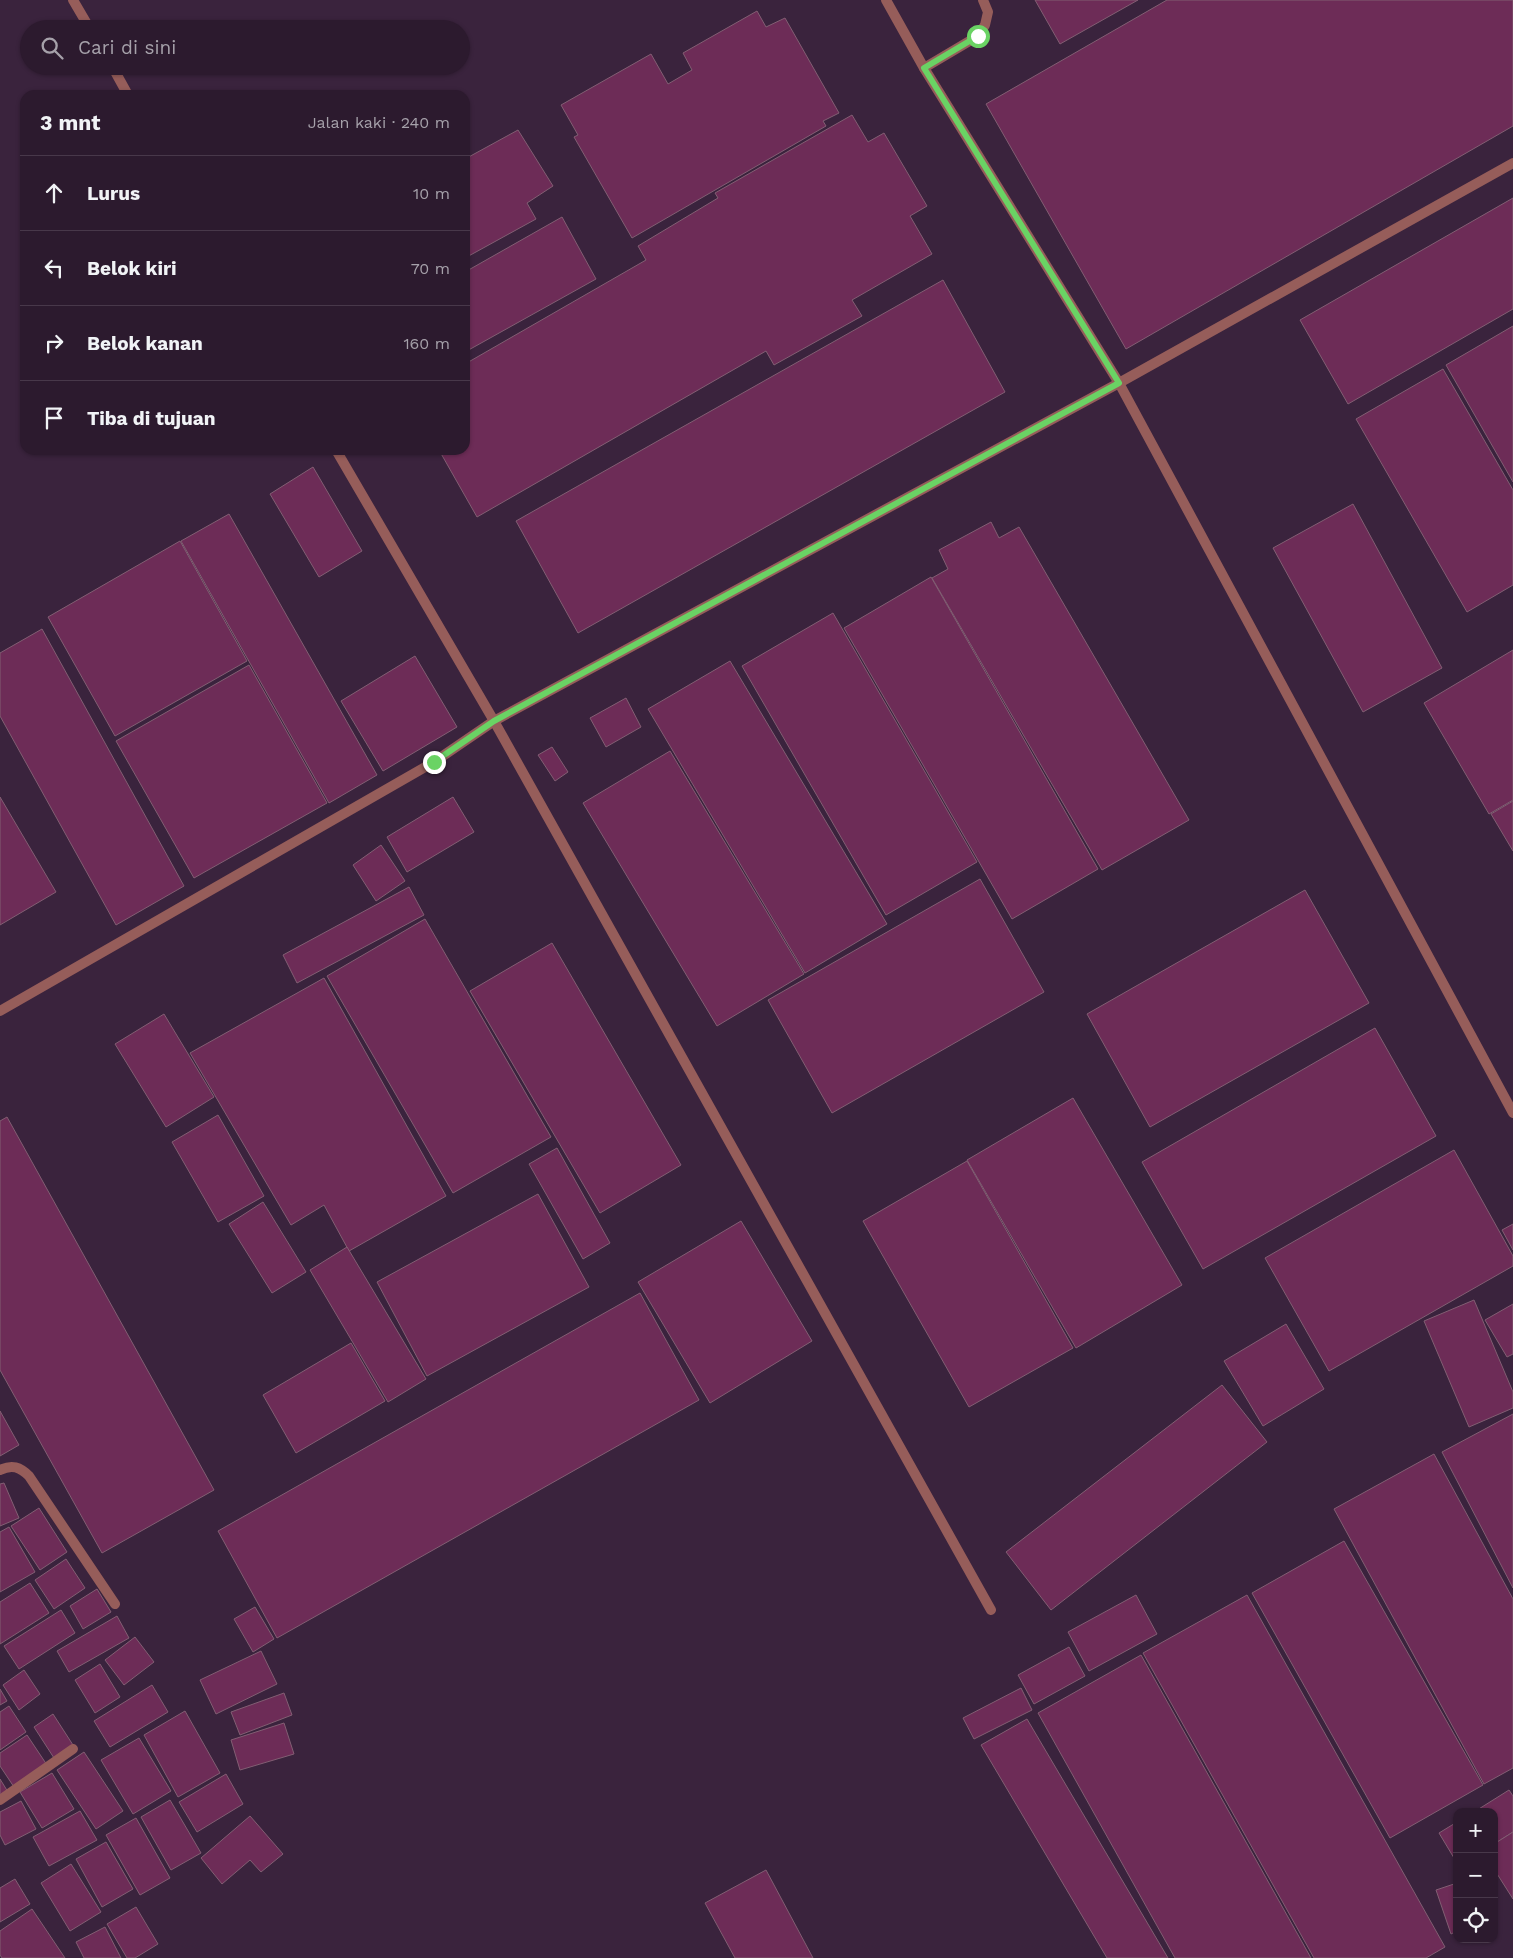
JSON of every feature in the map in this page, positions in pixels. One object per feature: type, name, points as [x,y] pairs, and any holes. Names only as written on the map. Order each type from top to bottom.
[{"type":"street","points":[[73,0],[85,20]]},
{"type":"street","points":[[886,0],[924,68],[1119,383],[1513,1112]]},
{"type":"street","points":[[924,68],[978,36],[985,24],[988,12],[983,0]]},
{"type":"street","points":[[117,75],[125,90]]},
{"type":"street","points":[[0,1011],[434,762],[494,721],[1119,383],[1513,163]]},
{"type":"street","points":[[339,455],[494,721],[991,1610]]},
{"type":"street","points":[[0,1470],[7,1466],[21,1468],[29,1476],[115,1604]]},
{"type":"street","points":[[0,1800],[73,1749]]},
{"type":"building","points":[[1035,0],[1138,0],[1060,44]]},
{"type":"building","points":[[1167,0],[1513,0],[1513,126],[1126,349],[986,104]]},
{"type":"building","points":[[757,11],[766,27],[785,18],[839,113],[823,121],[826,126],[632,238],[574,137],[578,135],[561,105],[651,54],[668,84],[692,70],[683,53]]},
{"type":"building","points":[[852,115],[868,142],[884,133],[927,206],[910,216],[932,254],[852,300],[862,316],[774,365],[766,351],[477,517],[442,455],[470,455],[470,361],[646,260],[638,246],[718,198],[715,193]]},
{"type":"building","points":[[518,130],[553,186],[527,203],[536,219],[470,255],[470,156]]},
{"type":"building","points":[[1513,198],[1513,309],[1348,404],[1300,320]]},
{"type":"building","points":[[562,217],[596,279],[470,349],[470,269]]},
{"type":"building","points":[[943,280],[1005,392],[578,633],[516,521]]},
{"type":"building","points":[[1513,326],[1513,482],[1446,365]]},
{"type":"building","points":[[1443,369],[1513,490],[1513,585],[1467,612],[1356,419]]},
{"type":"building","points":[[313,467],[362,551],[319,577],[270,494]]},
{"type":"building","points":[[1353,504],[1442,668],[1363,712],[1273,548]]},
{"type":"building","points":[[229,514],[377,775],[329,803],[181,541]]},
{"type":"building","points":[[991,522],[999,538],[1019,527],[1189,820],[1102,870],[932,578],[948,569],[939,550]]},
{"type":"building","points":[[180,541],[247,661],[115,736],[48,617]]},
{"type":"building","points":[[931,577],[1098,869],[1012,919],[844,628]]},
{"type":"building","points":[[833,613],[977,862],[886,915],[742,666]]},
{"type":"building","points":[[42,629],[184,886],[116,925],[0,716],[0,653]]},
{"type":"building","points":[[1513,650],[1513,800],[1489,814],[1424,703]]},
{"type":"building","points":[[415,656],[457,727],[383,771],[341,701]]},
{"type":"building","points":[[730,661],[887,924],[805,973],[648,709]]},
{"type":"building","points":[[249,665],[327,803],[194,878],[116,741]]},
{"type":"building","points":[[626,698],[641,727],[606,747],[590,718]]},
{"type":"building","points":[[552,747],[568,772],[555,781],[538,755]]},
{"type":"building","points":[[670,751],[804,974],[717,1026],[583,803]]},
{"type":"building","points":[[0,797],[56,892],[0,925]]},
{"type":"building","points":[[453,797],[474,832],[407,872],[387,837]]},
{"type":"building","points":[[1513,801],[1513,851],[1491,814]]},
{"type":"building","points":[[381,845],[405,881],[376,901],[353,865]]},
{"type":"building","points":[[980,879],[1044,992],[832,1113],[768,1000]]},
{"type":"building","points":[[409,887],[424,915],[297,983],[283,955]]},
{"type":"building","points":[[1305,890],[1369,1003],[1150,1127],[1087,1014]]},
{"type":"building","points":[[425,919],[551,1137],[453,1193],[327,976]]},
{"type":"building","points":[[552,943],[681,1165],[600,1213],[470,991]]},
{"type":"building","points":[[324,978],[446,1196],[349,1251],[324,1205],[291,1225],[190,1053]]},
{"type":"building","points":[[164,1014],[214,1097],[166,1127],[115,1044]]},
{"type":"building","points":[[1375,1028],[1436,1136],[1203,1269],[1142,1162]]},
{"type":"building","points":[[1073,1098],[1182,1285],[1076,1348],[967,1160]]},
{"type":"building","points":[[218,1115],[264,1196],[218,1222],[172,1142]]},
{"type":"building","points":[[7,1117],[214,1490],[102,1553],[0,1370],[0,1121]]},
{"type":"building","points":[[557,1148],[610,1243],[583,1259],[529,1164]]},
{"type":"building","points":[[1454,1150],[1513,1256],[1513,1266],[1329,1371],[1265,1258]]},
{"type":"building","points":[[967,1161],[1073,1348],[969,1407],[863,1221]]},
{"type":"building","points":[[538,1194],[589,1287],[427,1376],[377,1282]]},
{"type":"building","points":[[263,1202],[306,1272],[272,1293],[229,1224]]},
{"type":"building","points":[[741,1221],[812,1341],[710,1403],[638,1282]]},
{"type":"building","points":[[1513,1224],[1513,1250],[1502,1230]]},
{"type":"building","points":[[347,1247],[426,1379],[388,1402],[310,1270]]},
{"type":"building","points":[[640,1293],[699,1400],[277,1638],[218,1531]]},
{"type":"building","points":[[1474,1300],[1513,1392],[1513,1408],[1469,1427],[1424,1321]]},
{"type":"building","points":[[1513,1304],[1513,1354],[1507,1357],[1485,1320]]},
{"type":"building","points":[[1286,1324],[1324,1389],[1263,1426],[1224,1361]]},
{"type":"building","points":[[351,1343],[385,1401],[296,1453],[263,1395]]},
{"type":"building","points":[[1222,1385],[1267,1442],[1051,1610],[1006,1552]]},
{"type":"building","points":[[0,1411],[19,1445],[0,1456]]},
{"type":"building","points":[[1513,1414],[1513,1588],[1442,1452]]},
{"type":"building","points":[[1434,1454],[1513,1599],[1513,1768],[1484,1784],[1334,1509]]},
{"type":"building","points":[[4,1483],[19,1518],[0,1526],[0,1484]]},
{"type":"building","points":[[39,1508],[67,1552],[40,1570],[11,1526]]},
{"type":"building","points":[[9,1527],[35,1572],[0,1592],[0,1532]]},
{"type":"building","points":[[1344,1541],[1483,1785],[1390,1838],[1252,1593]]},
{"type":"building","points":[[66,1559],[85,1588],[54,1609],[35,1580]]},
{"type":"building","points":[[30,1583],[49,1613],[0,1644],[0,1602]]},
{"type":"building","points":[[97,1589],[111,1612],[83,1629],[70,1606]]},
{"type":"building","points":[[1136,1595],[1157,1634],[1089,1671],[1068,1632]]},
{"type":"building","points":[[1247,1595],[1445,1947],[1426,1958],[1314,1958],[1143,1653]]},
{"type":"building","points":[[255,1607],[274,1639],[253,1652],[234,1619]]},
{"type":"building","points":[[61,1610],[75,1633],[19,1669],[4,1646]]},
{"type":"building","points":[[117,1616],[129,1638],[69,1672],[57,1651]]},
{"type":"building","points":[[135,1637],[154,1662],[124,1685],[105,1660]]},
{"type":"building","points":[[1069,1647],[1085,1676],[1034,1704],[1018,1675]]},
{"type":"building","points":[[261,1651],[277,1684],[216,1714],[200,1680]]},
{"type":"building","points":[[1141,1655],[1311,1958],[1175,1958],[1038,1713]]},
{"type":"building","points":[[100,1664],[120,1697],[95,1713],[75,1680]]},
{"type":"building","points":[[24,1670],[40,1694],[19,1710],[3,1685]]},
{"type":"building","points":[[152,1685],[168,1712],[110,1747],[94,1721]]},
{"type":"building","points":[[1021,1688],[1032,1710],[974,1739],[963,1718]]},
{"type":"building","points":[[0,1689],[7,1701],[0,1705]]},
{"type":"building","points":[[284,1693],[292,1715],[240,1735],[231,1712]]},
{"type":"building","points":[[9,1706],[26,1732],[0,1750],[0,1712]]},
{"type":"building","points":[[185,1711],[220,1773],[178,1797],[144,1735]]},
{"type":"building","points":[[53,1714],[73,1745],[54,1758],[34,1727]]},
{"type":"building","points":[[1027,1719],[1168,1958],[1107,1958],[981,1745]]},
{"type":"building","points":[[284,1723],[294,1754],[240,1770],[231,1740]]},
{"type":"building","points":[[27,1735],[47,1765],[14,1787],[0,1766],[0,1753]]},
{"type":"building","points":[[139,1738],[171,1791],[133,1814],[101,1760]]},
{"type":"building","points":[[84,1752],[123,1811],[96,1829],[57,1770]]},
{"type":"building","points":[[52,1773],[74,1809],[42,1828],[20,1792]]},
{"type":"building","points":[[226,1774],[243,1804],[197,1832],[179,1802]]},
{"type":"building","points":[[0,1779],[8,1792],[0,1798]]},
{"type":"building","points":[[1509,1790],[1513,1796],[1513,1832],[1498,1841],[1498,1808],[1480,1808]]},
{"type":"building","points":[[170,1800],[201,1853],[171,1870],[141,1817]]},
{"type":"building","points":[[21,1801],[36,1829],[5,1845],[0,1835],[0,1812]]},
{"type":"building","points":[[80,1811],[97,1840],[49,1866],[33,1837]]},
{"type":"building","points":[[250,1816],[283,1854],[261,1872],[250,1860],[222,1884],[201,1858]]},
{"type":"building","points":[[136,1818],[170,1878],[140,1895],[106,1835]]},
{"type":"building","points":[[1453,1824],[1453,1856],[1439,1833]]},
{"type":"building","points":[[1513,1832],[1513,1899],[1498,1875],[1498,1841]]},
{"type":"building","points":[[106,1842],[133,1889],[102,1907],[76,1859]]},
{"type":"building","points":[[71,1864],[101,1912],[70,1931],[41,1883]]},
{"type":"building","points":[[766,1870],[813,1958],[735,1958],[705,1903]]},
{"type":"building","points":[[15,1879],[30,1904],[0,1922],[0,1888]]},
{"type":"building","points":[[1453,1884],[1453,1933],[1451,1934],[1436,1890]]},
{"type":"building","points":[[136,1907],[158,1944],[135,1958],[127,1958],[107,1924]]},
{"type":"building","points":[[32,1909],[65,1958],[2,1958],[0,1955],[0,1931]]},
{"type":"building","points":[[105,1927],[121,1958],[84,1958],[76,1942]]},
{"type":"route","points":[[434,762],[494,721],[1119,383],[924,68],[978,36]]}]
